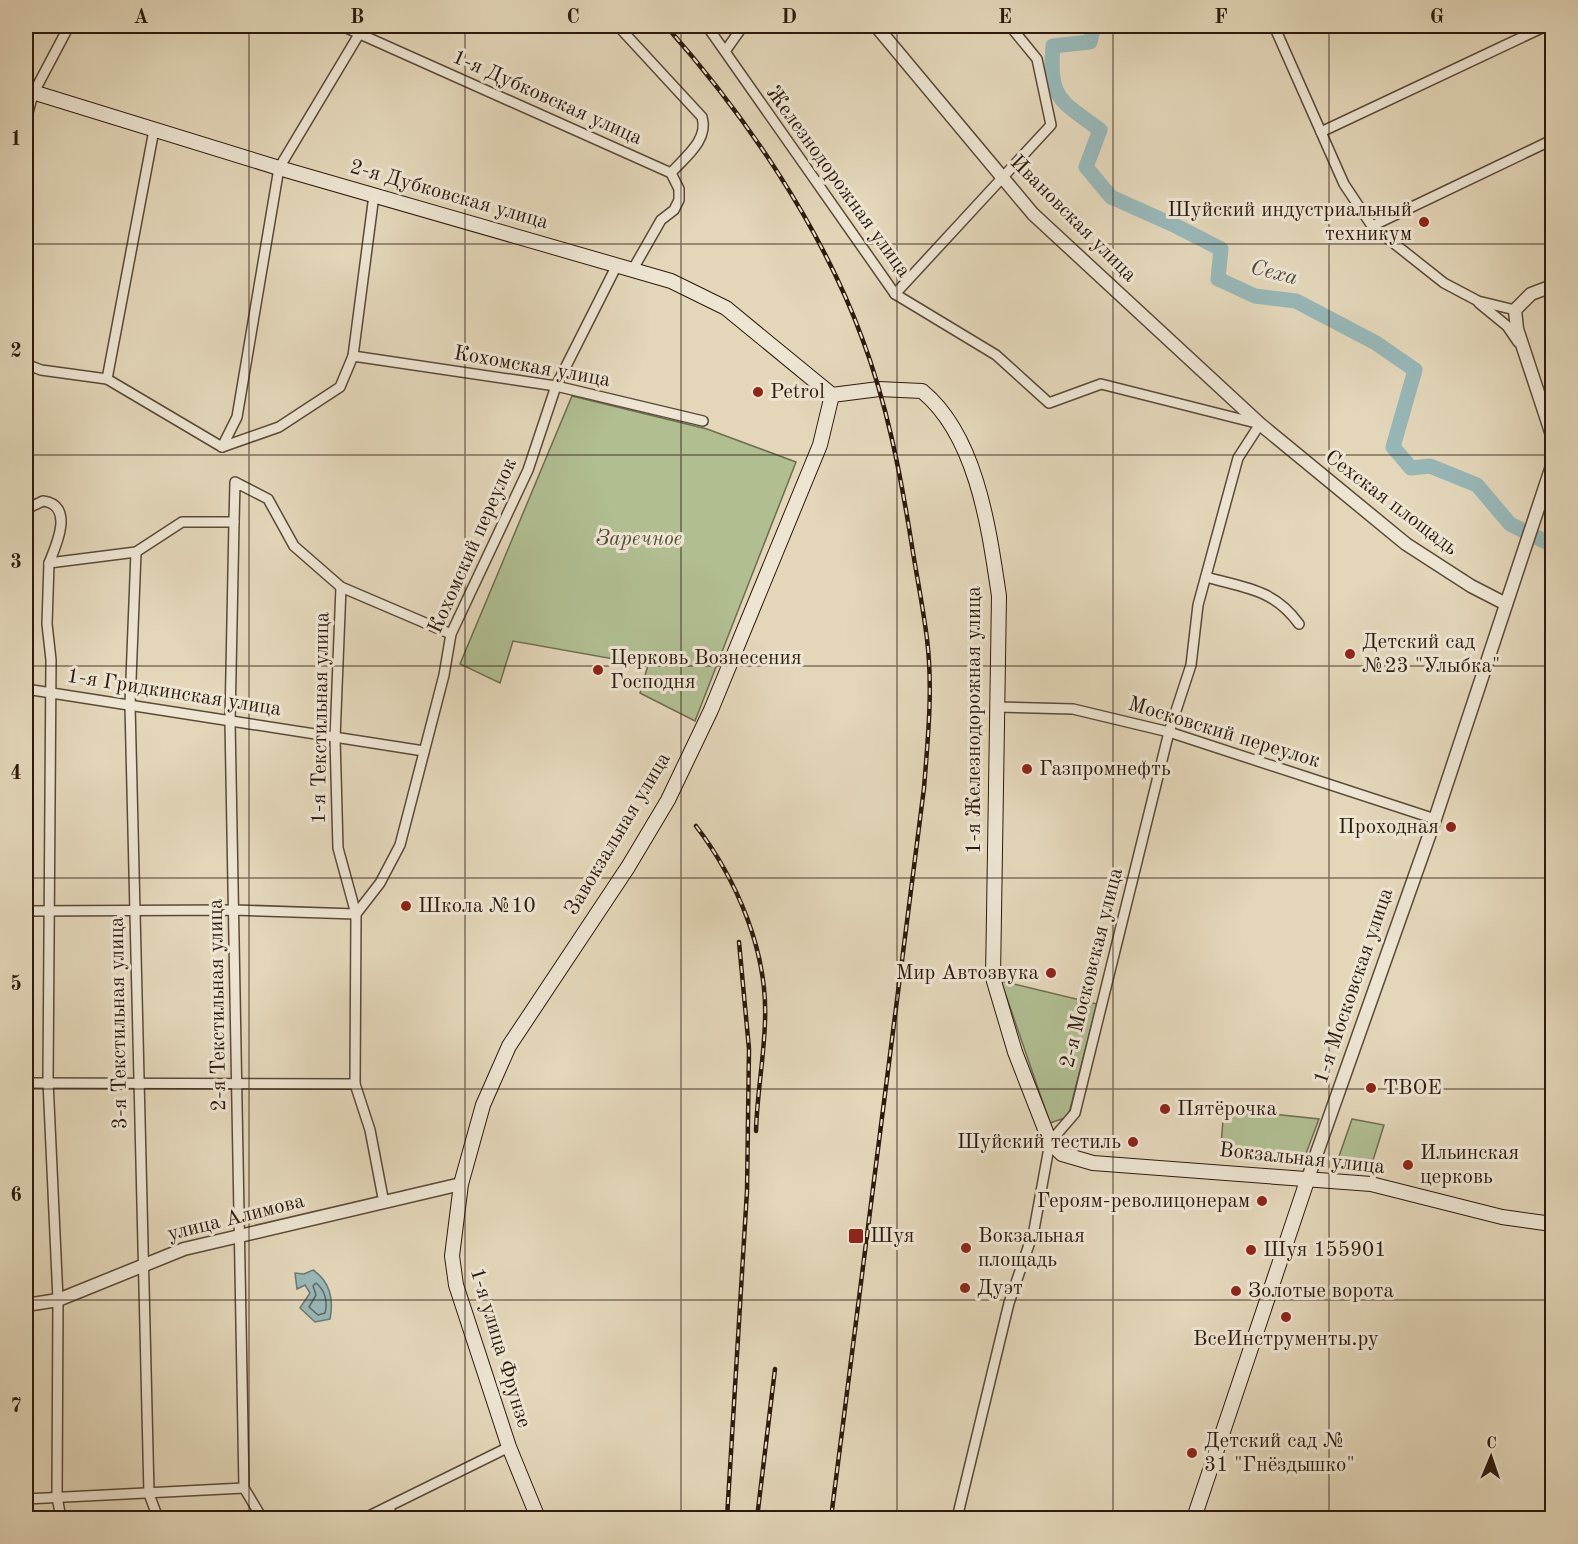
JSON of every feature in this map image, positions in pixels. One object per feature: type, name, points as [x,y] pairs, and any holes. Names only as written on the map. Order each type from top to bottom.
[{"type":"main road","name":"2-я Дубковская улица","points":[[29,92],[279,168],[633,269],[694,291],[726,308],[832,395]]},
{"type":"main road","name":"1-я Железнодорожная улица","points":[[832,395],[879,389],[922,391],[950,419],[977,487],[990,536],[999,596],[993,978],[1015,1052],[1050,1142]]},
{"type":"main road","name":"Завокзальная улица","points":[[461,1184],[483,1105],[509,1046],[656,819],[711,710],[820,445],[832,395]]},
{"type":"main road","name":"Вокзальная улица","points":[[1050,1142],[1062,1154],[1093,1163],[1371,1184],[1503,1217],[1552,1224]]},
{"type":"main road","name":"1-я Московская улица","points":[[1194,1518],[1308,1178]]},
{"type":"main road","name":"1-я улица Фрунзе","points":[[461,1184],[452,1256],[456,1285],[509,1447],[538,1518]]},
{"type":"street","points":[[26,120],[29,92],[69,26]]},
{"type":"street","name":"1-я Дубковская улица","points":[[342,26],[361,29],[671,173]]},
{"type":"street","points":[[618,26],[702,117],[704,126],[702,138],[671,173],[679,189],[679,200],[674,210],[661,220],[633,269]]},
{"type":"street","name":"Железнодорожная улица","points":[[706,26],[726,50],[741,77],[895,294],[996,355],[1048,402],[1101,384],[1260,424]]},
{"type":"street","points":[[726,50],[743,26]]},
{"type":"street","name":"Ивановская улица","points":[[876,26],[1033,214],[1260,424]]},
{"type":"street","points":[[895,294],[1051,125],[1037,59],[1010,26]]},
{"type":"street","points":[[1274,26],[1344,184],[1372,226],[1444,283],[1478,301],[1507,326],[1524,350]]},
{"type":"street","points":[[1321,132],[1546,26]]},
{"type":"street","points":[[222,447],[237,417],[279,168],[361,29]]},
{"type":"street","points":[[107,379],[154,130]]},
{"type":"street","points":[[1372,226],[1552,140]]},
{"type":"street","points":[[26,364],[40,370],[107,379],[222,447],[279,427],[340,387],[353,356],[374,195]]},
{"type":"street","name":"Кохомский переулок","points":[[356,914],[380,883],[400,845],[444,675],[451,634],[528,470],[556,386],[617,265]]},
{"type":"street","points":[[1515,310],[1531,294],[1552,286]]},
{"type":"street","points":[[1478,301],[1515,310]]},
{"type":"street","points":[[1515,310],[1517,329],[1552,435]]},
{"type":"street","name":"Кохомская улица","points":[[353,356],[556,386],[703,422]]},
{"type":"street","name":"2-я Московская улица","points":[[1050,1142],[1075,1113],[1168,732],[1191,665],[1198,606],[1238,458],[1260,424]]},
{"type":"street","name":"Сехская площадь","points":[[1260,424],[1406,544],[1471,586],[1506,604]]},
{"type":"street","name":"1-я Московская улица","points":[[1308,1178],[1435,819],[1552,466]]},
{"type":"street","name":"2-я Текстильная улица","points":[[244,1488],[230,721],[236,482],[268,499],[294,546],[341,587]]},
{"type":"street","points":[[26,509],[43,501],[52,505],[62,523],[61,534],[49,562],[47,624],[51,660],[48,1081],[58,1300],[57,1497],[61,1518]]},
{"type":"street","points":[[49,562],[136,552],[182,522],[234,522]]},
{"type":"street","name":"3-я Текстильная улица","points":[[136,552],[130,705],[142,1265],[149,1494],[158,1518]]},
{"type":"street","points":[[1206,577],[1274,597],[1288,608],[1299,624]]},
{"type":"street","points":[[341,587],[451,634]]},
{"type":"street","name":"1-я Текстильная улица","points":[[341,587],[335,738],[338,848],[356,914],[355,1084],[370,1130],[384,1203]]},
{"type":"street","name":"1-я Гридкинская улица","points":[[26,689],[424,751]]},
{"type":"street","name":"Московский переулок","points":[[997,707],[1073,709],[1168,732],[1435,819]]},
{"type":"street","points":[[26,911],[235,910],[356,914]]},
{"type":"street","points":[[26,1083],[48,1081],[238,1085],[355,1084]]},
{"type":"street","points":[[957,1518],[1009,1303],[1034,1230],[1050,1142]]},
{"type":"street","name":"улица Алимова","points":[[26,1305],[58,1300],[184,1249],[238,1234],[461,1184]]},
{"type":"street","points":[[365,1518],[509,1447]]},
{"type":"street","points":[[26,1499],[244,1488],[262,1518]]},
{"type":"street","points":[[388,1507],[394,1518]]},
{"type":"green space","name":"Заречное","points":[[572,396],[707,429],[796,462],[695,721],[640,693],[648,665],[513,641],[500,683],[460,664]]},
{"type":"green space","points":[[1001,981],[1097,1004],[1068,1117],[1050,1123]]},
{"type":"green space","points":[[1224,1109],[1319,1119],[1302,1164],[1220,1156]]},
{"type":"green space","points":[[1352,1119],[1384,1125],[1370,1170],[1336,1165]]},
{"type":"water","points":[[313,1270],[327,1285],[331,1298],[330,1319],[315,1322],[300,1308],[310,1293],[305,1285],[297,1289],[295,1273],[304,1274]]},
{"type":"waterway","name":"Сеха","points":[[1094,26],[1090,42],[1053,46],[1053,77],[1055,88],[1067,105],[1100,130],[1086,167],[1111,197],[1221,249],[1218,279],[1255,296],[1296,301],[1376,343],[1415,370],[1393,447],[1411,468],[1430,466],[1477,485],[1510,524],[1552,545]]},
{"type":"railway","points":[[666,26],[724,97],[778,173],[803,214],[845,296],[871,363],[892,438],[924,614],[929,657],[930,694],[924,788],[831,1518]]},
{"type":"railway","points":[[696,826],[711,847],[737,893],[755,943],[761,969],[765,995],[765,1021],[756,1131]]},
{"type":"railway","points":[[727,1518],[747,1191],[749,1049],[739,942]]},
{"type":"railway","points":[[757,1518],[775,1369]]},
{"type":"place","name":"Шуйский индустриальный техникум","points":[[1424,222]]},
{"type":"place","name":"Petrol","points":[[758,392]]},
{"type":"place","name":"Детский сад №23 \"Улыбка\"","points":[[1350,654]]},
{"type":"place","name":"Церковь Вознесения Господня","points":[[598,670]]},
{"type":"place","name":"Газпромнефть","points":[[1027,769]]},
{"type":"place","name":"Проходная","points":[[1451,827]]},
{"type":"place","name":"Школа №10","points":[[406,906]]},
{"type":"place","name":"Мир Автозвука","points":[[1051,973]]},
{"type":"place","name":"ТВОЕ","points":[[1371,1088]]},
{"type":"place","name":"Пятёрочка","points":[[1165,1109]]},
{"type":"place","name":"Шуйский тестиль","points":[[1133,1142]]},
{"type":"place","name":"Ильинская церковь","points":[[1408,1165]]},
{"type":"place","name":"Героям-револицонерам","points":[[1262,1201]]},
{"type":"place","name":"Шуя","points":[[856,1236]]},
{"type":"place","name":"Вокзальная площадь","points":[[966,1248]]},
{"type":"place","name":"Шуя 155901","points":[[1251,1250]]},
{"type":"place","name":"Дуэт","points":[[965,1288]]},
{"type":"place","name":"Золотые ворота","points":[[1236,1291]]},
{"type":"place","name":"ВсеИнструменты.ру","points":[[1286,1317]]},
{"type":"place","name":"Детский сад № 31 \"Гнёздышко\"","points":[[1192,1453]]}]
